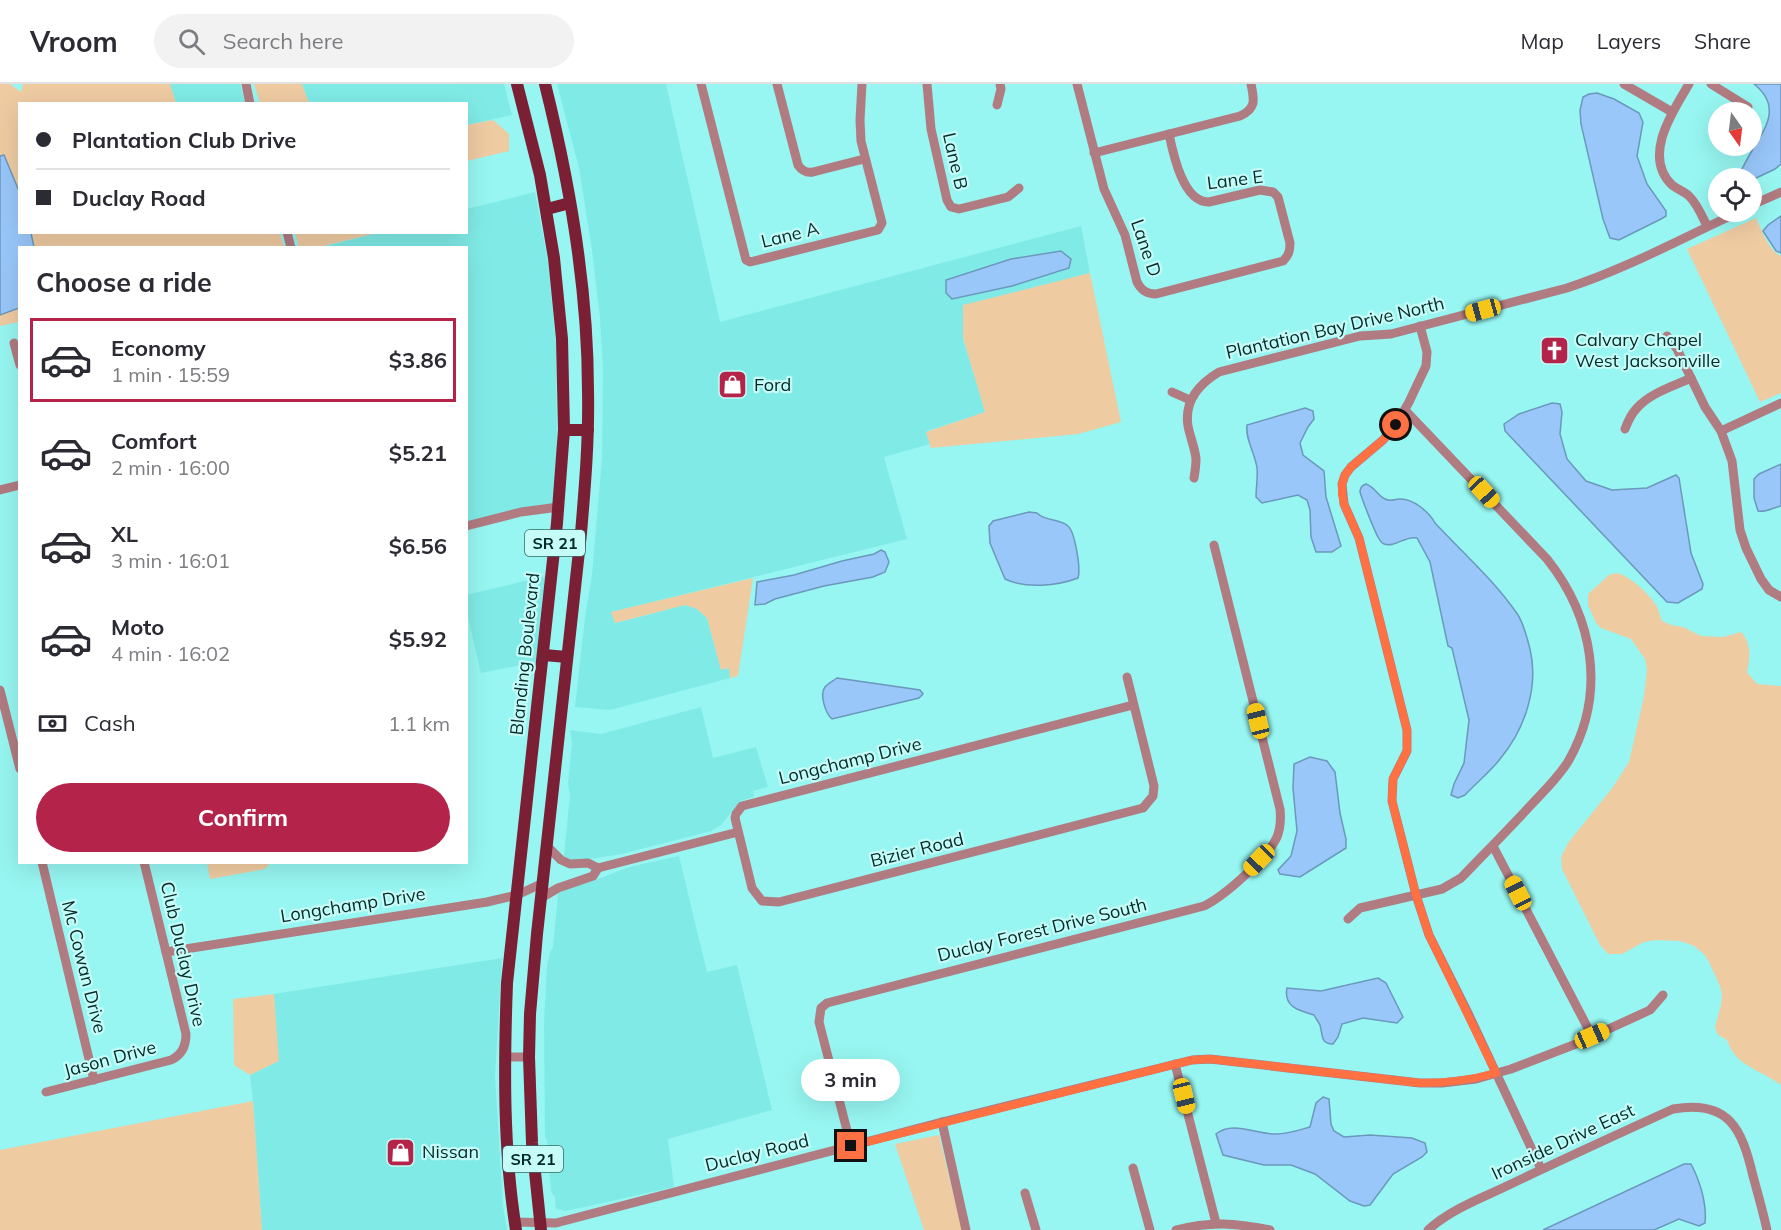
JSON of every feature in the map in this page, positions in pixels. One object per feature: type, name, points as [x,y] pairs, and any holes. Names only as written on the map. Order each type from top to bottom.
[{"type":"main road","name":"Blanding Boulevard","points":[[515,1226],[508,1161],[504,1057],[507,983],[544,655],[559,507],[564,430],[562,339],[547,209],[517,84]]},
{"type":"main road","name":"SR 21","points":[[540,1226],[532,1143],[529,1057],[533,974],[584,502],[588,430],[586,331],[577,246],[561,152],[545,84]]},
{"type":"main road","points":[[547,209],[570,203]]},
{"type":"main road","points":[[564,430],[588,430]]},
{"type":"main road","points":[[544,655],[567,657]]},
{"type":"street","points":[[246,84],[250,102]]},
{"type":"street","name":"Lane A","points":[[701,84],[746,260],[750,262],[878,230],[882,223],[864,159]]},
{"type":"street","points":[[777,84],[798,165],[804,171],[813,172],[864,159],[860,120],[862,84]]},
{"type":"street","name":"Lane B","points":[[927,84],[931,129],[947,200],[951,207],[959,209],[1008,197],[1018,188]]},
{"type":"street","points":[[998,105],[1000,84]]},
{"type":"street","name":"Lane D","points":[[1077,84],[1104,189],[1125,235],[1137,282],[1145,291],[1156,294],[1277,263]]},
{"type":"street","points":[[1094,153],[1245,114],[1253,105],[1251,84]]},
{"type":"street","points":[[1624,84],[1672,112]]},
{"type":"street","points":[[1689,84],[1672,112],[1659,156],[1671,184],[1689,196],[1707,226]]},
{"type":"street","points":[[1711,84],[1741,102]]},
{"type":"street","name":"Lane E","points":[[1169,134],[1179,171],[1196,198],[1209,202],[1260,190],[1273,192],[1278,196],[1290,250],[1288,256],[1277,263]]},
{"type":"street","points":[[1762,201],[1781,192]]},
{"type":"street","name":"Plantation Bay Drive North","points":[[1190,400],[1201,385],[1220,372],[1360,336],[1391,334],[1567,288],[1593,279],[1716,222]]},
{"type":"street","points":[[1420,326],[1427,352],[1426,366],[1396,425],[1345,475],[1342,494],[1359,538],[1407,730],[1407,751],[1396,771],[1392,801],[1416,895],[1429,935],[1541,1169]]},
{"type":"street","points":[[1667,336],[1677,349],[1705,407],[1720,431],[1732,461],[1740,530],[1746,548],[1761,579],[1769,590],[1781,597]]},
{"type":"street","points":[[14,343],[18,358]]},
{"type":"street","points":[[1625,429],[1631,414],[1638,406],[1649,398],[1691,378]]},
{"type":"street","points":[[1172,392],[1190,400],[1187,414],[1196,458],[1194,478]]},
{"type":"street","points":[[1720,431],[1781,403]]},
{"type":"street","points":[[1348,919],[1360,908],[1442,889],[1461,878],[1555,779],[1569,760],[1578,739],[1589,698],[1590,653],[1575,603],[1558,573],[1405,410]]},
{"type":"street","points":[[0,490],[18,486]]},
{"type":"street","points":[[468,525],[521,512],[559,507]]},
{"type":"street","name":"Duclay Forest Drive South","points":[[851,1146],[819,1022],[821,1008],[827,1003],[1204,906],[1217,900],[1228,891],[1276,839],[1281,820],[1280,809],[1214,545]]},
{"type":"street","points":[[1127,677],[1133,705]]},
{"type":"street","points":[[0,690],[16,741]]},
{"type":"street","name":"Longchamp Drive","points":[[738,832],[736,814],[742,806],[747,804],[1133,705]]},
{"type":"street","name":"Bizier Road","points":[[738,832],[752,888],[762,901],[779,902],[1136,811],[1149,803],[1153,796],[1154,786],[1133,705]]},
{"type":"street","points":[[547,846],[561,860],[570,864],[588,863],[598,868],[738,832]]},
{"type":"street","points":[[1493,846],[1592,1036]]},
{"type":"street","name":"Mc Cowan Drive","points":[[42,864],[94,1080]]},
{"type":"street","name":"Club Duclay Drive","points":[[144,864],[186,1034],[186,1042],[181,1053]]},
{"type":"street","points":[[541,898],[558,888],[593,876],[598,868]]},
{"type":"street","name":"Longchamp Drive","points":[[166,952],[487,902],[517,895],[543,883]]},
{"type":"street","name":"Duclay Road","points":[[515,1226],[540,1226],[556,1223],[942,1122],[1192,1060],[1210,1059],[1420,1083],[1476,1079],[1511,1069],[1592,1036],[1650,1010],[1663,996]]},
{"type":"street","name":"Jason Drive","points":[[45,1092],[171,1060],[181,1053]]},
{"type":"street","points":[[504,1057],[529,1057]]},
{"type":"street","points":[[1175,1064],[1216,1223]]},
{"type":"street","name":"Ironside Drive East","points":[[1428,1230],[1446,1216],[1541,1169],[1673,1109],[1689,1106],[1706,1108],[1718,1113],[1731,1121],[1741,1134],[1767,1230]]},
{"type":"street","points":[[942,1122],[966,1230]]},
{"type":"street","points":[[1133,1168],[1150,1230]]},
{"type":"street","points":[[1025,1192],[1036,1230]]},
{"type":"street","points":[[1176,1230],[1199,1224],[1216,1223],[1270,1230]]},
{"type":"shaded area","points":[[0,84],[10,84],[21,92],[23,84],[170,84],[176,102],[18,102],[18,189],[4,156],[0,156]]},
{"type":"shaded area","points":[[170,84],[240,84],[245,102],[176,102]]},
{"type":"shaded area","points":[[254,84],[302,84],[309,102],[260,102]]},
{"type":"shaded area","points":[[302,84],[504,84],[512,115],[468,125],[468,102],[309,102]]},
{"type":"shaded area","points":[[557,84],[666,84],[720,322],[1081,226],[1090,273],[963,306],[963,339],[986,412],[927,431],[930,444],[884,457],[907,539],[612,612],[616,623],[685,605],[697,609],[707,618],[721,669],[730,668],[730,678],[610,710],[575,707],[592,575],[602,457],[603,368],[592,250],[579,168]]},
{"type":"shaded area","points":[[1754,84],[1781,84],[1781,164],[1762,175],[1762,168],[1743,168],[1749,156],[1762,156],[1762,134],[1767,124],[1769,108],[1762,92]]},
{"type":"shaded area","points":[[1597,93],[1614,99],[1639,113],[1643,122],[1637,156],[1647,184],[1666,211],[1666,216],[1619,240],[1610,238],[1603,219],[1581,124],[1580,110],[1583,97]]},
{"type":"shaded area","points":[[493,120],[509,134],[509,151],[468,161],[468,125]]},
{"type":"shaded area","points":[[4,155],[18,189],[18,234],[31,234],[34,246],[18,246],[18,308],[0,315],[0,156]]},
{"type":"shaded area","points":[[535,192],[548,261],[556,345],[557,456],[554,504],[468,523],[468,246],[327,246],[373,234],[468,234],[468,209]]},
{"type":"shaded area","points":[[1781,216],[1781,253],[1776,251],[1763,231]]},
{"type":"shaded area","points":[[1747,222],[1758,222],[1769,245],[1781,256],[1781,393],[1760,402],[1687,249]]},
{"type":"shaded area","points":[[31,234],[280,234],[284,246],[228,246],[34,246]]},
{"type":"shaded area","points":[[296,234],[373,234],[323,246],[299,246]]},
{"type":"shaded area","points":[[1061,251],[1071,259],[1069,268],[1012,286],[952,299],[946,293],[946,280],[1011,259]]},
{"type":"shaded area","points":[[1090,273],[1121,422],[1078,434],[931,448],[926,432],[985,412],[963,338],[963,305]]},
{"type":"shaded area","points":[[18,308],[18,322],[0,326],[0,315]]},
{"type":"shaded area","points":[[1552,403],[1560,404],[1562,412],[1560,434],[1567,459],[1586,481],[1612,490],[1647,488],[1676,475],[1679,478],[1691,553],[1703,584],[1702,589],[1678,603],[1667,602],[1505,431],[1504,424],[1519,414]]},
{"type":"shaded area","points":[[1305,408],[1313,411],[1314,419],[1300,443],[1303,455],[1324,471],[1326,497],[1341,546],[1332,552],[1316,552],[1311,537],[1310,510],[1307,500],[1298,495],[1262,503],[1256,497],[1257,468],[1247,436],[1247,425]]},
{"type":"shaded area","points":[[1781,464],[1781,506],[1758,511],[1754,498],[1754,479],[1759,474]]},
{"type":"shaded area","points":[[1366,484],[1385,499],[1410,501],[1429,514],[1499,590],[1518,615],[1530,649],[1533,678],[1523,721],[1509,747],[1496,764],[1465,795],[1458,798],[1451,795],[1464,763],[1469,720],[1452,648],[1448,646],[1430,562],[1417,538],[1409,538],[1388,545],[1381,541],[1360,491],[1361,487]]},
{"type":"shaded area","points":[[1029,512],[1061,522],[1071,530],[1077,551],[1078,578],[1042,585],[1022,584],[1005,579],[990,543],[989,526],[993,521]]},
{"type":"shaded area","points":[[881,550],[885,552],[889,562],[885,572],[873,577],[824,586],[755,605],[757,582],[794,575],[874,554]]},
{"type":"shaded area","points":[[1616,573],[1627,577],[1645,591],[1657,607],[1662,621],[1683,627],[1701,636],[1723,637],[1741,632],[1749,646],[1747,672],[1757,684],[1781,686],[1781,1085],[1742,1062],[1727,1040],[1718,1035],[1715,1027],[1722,995],[1704,954],[1694,946],[1680,941],[1656,940],[1644,942],[1622,954],[1608,954],[1600,945],[1562,869],[1561,857],[1568,843],[1613,787],[1629,762],[1644,696],[1647,669],[1645,659],[1631,639],[1601,628],[1596,623],[1588,605],[1588,594],[1609,575]]},
{"type":"shaded area","points":[[546,576],[537,662],[481,673],[468,617],[468,595]]},
{"type":"shaded area","points":[[753,578],[738,676],[730,678],[729,668],[721,670],[707,618],[697,609],[685,605],[615,623],[611,612]]},
{"type":"shaded area","points":[[837,678],[920,690],[923,694],[919,698],[832,719],[826,709],[823,690]]},
{"type":"shaded area","points":[[701,707],[713,758],[756,747],[768,787],[753,791],[754,797],[741,801],[721,825],[711,831],[622,854],[578,861],[564,856],[570,795],[568,784],[572,743],[570,730],[601,734]]},
{"type":"shaded area","points":[[1310,757],[1327,761],[1335,772],[1346,848],[1300,877],[1280,874],[1278,870],[1291,856],[1297,831],[1293,788],[1294,764]]},
{"type":"shaded area","points":[[679,856],[707,972],[737,965],[772,1110],[668,1139],[674,1187],[564,1211],[556,1209],[555,1197],[551,1192],[545,1137],[544,1022],[547,966],[553,947],[558,894],[567,888],[629,867]]},
{"type":"shaded area","points":[[207,864],[269,864],[265,869],[210,879]]},
{"type":"shaded area","points":[[502,958],[495,1076],[503,1206],[507,1230],[262,1230],[250,1075],[278,1061],[274,994]]},
{"type":"shaded area","points":[[1378,978],[1386,983],[1403,1017],[1397,1023],[1363,1018],[1342,1024],[1333,1044],[1324,1041],[1320,1025],[1314,1015],[1303,1012],[1290,1004],[1286,994],[1287,988],[1321,991]]},
{"type":"shaded area","points":[[274,994],[279,1061],[250,1075],[234,1065],[233,999]]},
{"type":"shaded area","points":[[1323,1097],[1329,1099],[1331,1124],[1334,1131],[1344,1137],[1370,1135],[1412,1138],[1425,1143],[1427,1152],[1393,1174],[1370,1205],[1364,1206],[1350,1201],[1315,1174],[1291,1165],[1264,1165],[1223,1155],[1216,1134],[1230,1128],[1277,1134],[1310,1127],[1316,1103]]},
{"type":"shaded area","points":[[253,1101],[262,1230],[0,1230],[0,1150]]},
{"type":"shaded area","points":[[939,1135],[962,1230],[924,1230],[895,1144]]},
{"type":"shaded area","points":[[1684,1164],[1691,1164],[1702,1193],[1705,1223],[1699,1226],[1679,1219],[1654,1230],[1543,1230]]},
{"type":"place","name":"Calvary Chapel West Jacksonville","points":[[1554,350]]},
{"type":"place","name":"Ford","points":[[733,385]]},
{"type":"place","name":"Nissan","points":[[401,1152]]},
{"type":"route","points":[[851,1146],[1192,1060],[1210,1059],[1420,1083],[1476,1079],[1496,1073],[1429,935],[1416,895],[1392,801],[1393,779],[1407,751],[1407,730],[1359,538],[1342,494],[1345,475],[1351,467],[1383,440],[1396,425]]}]
